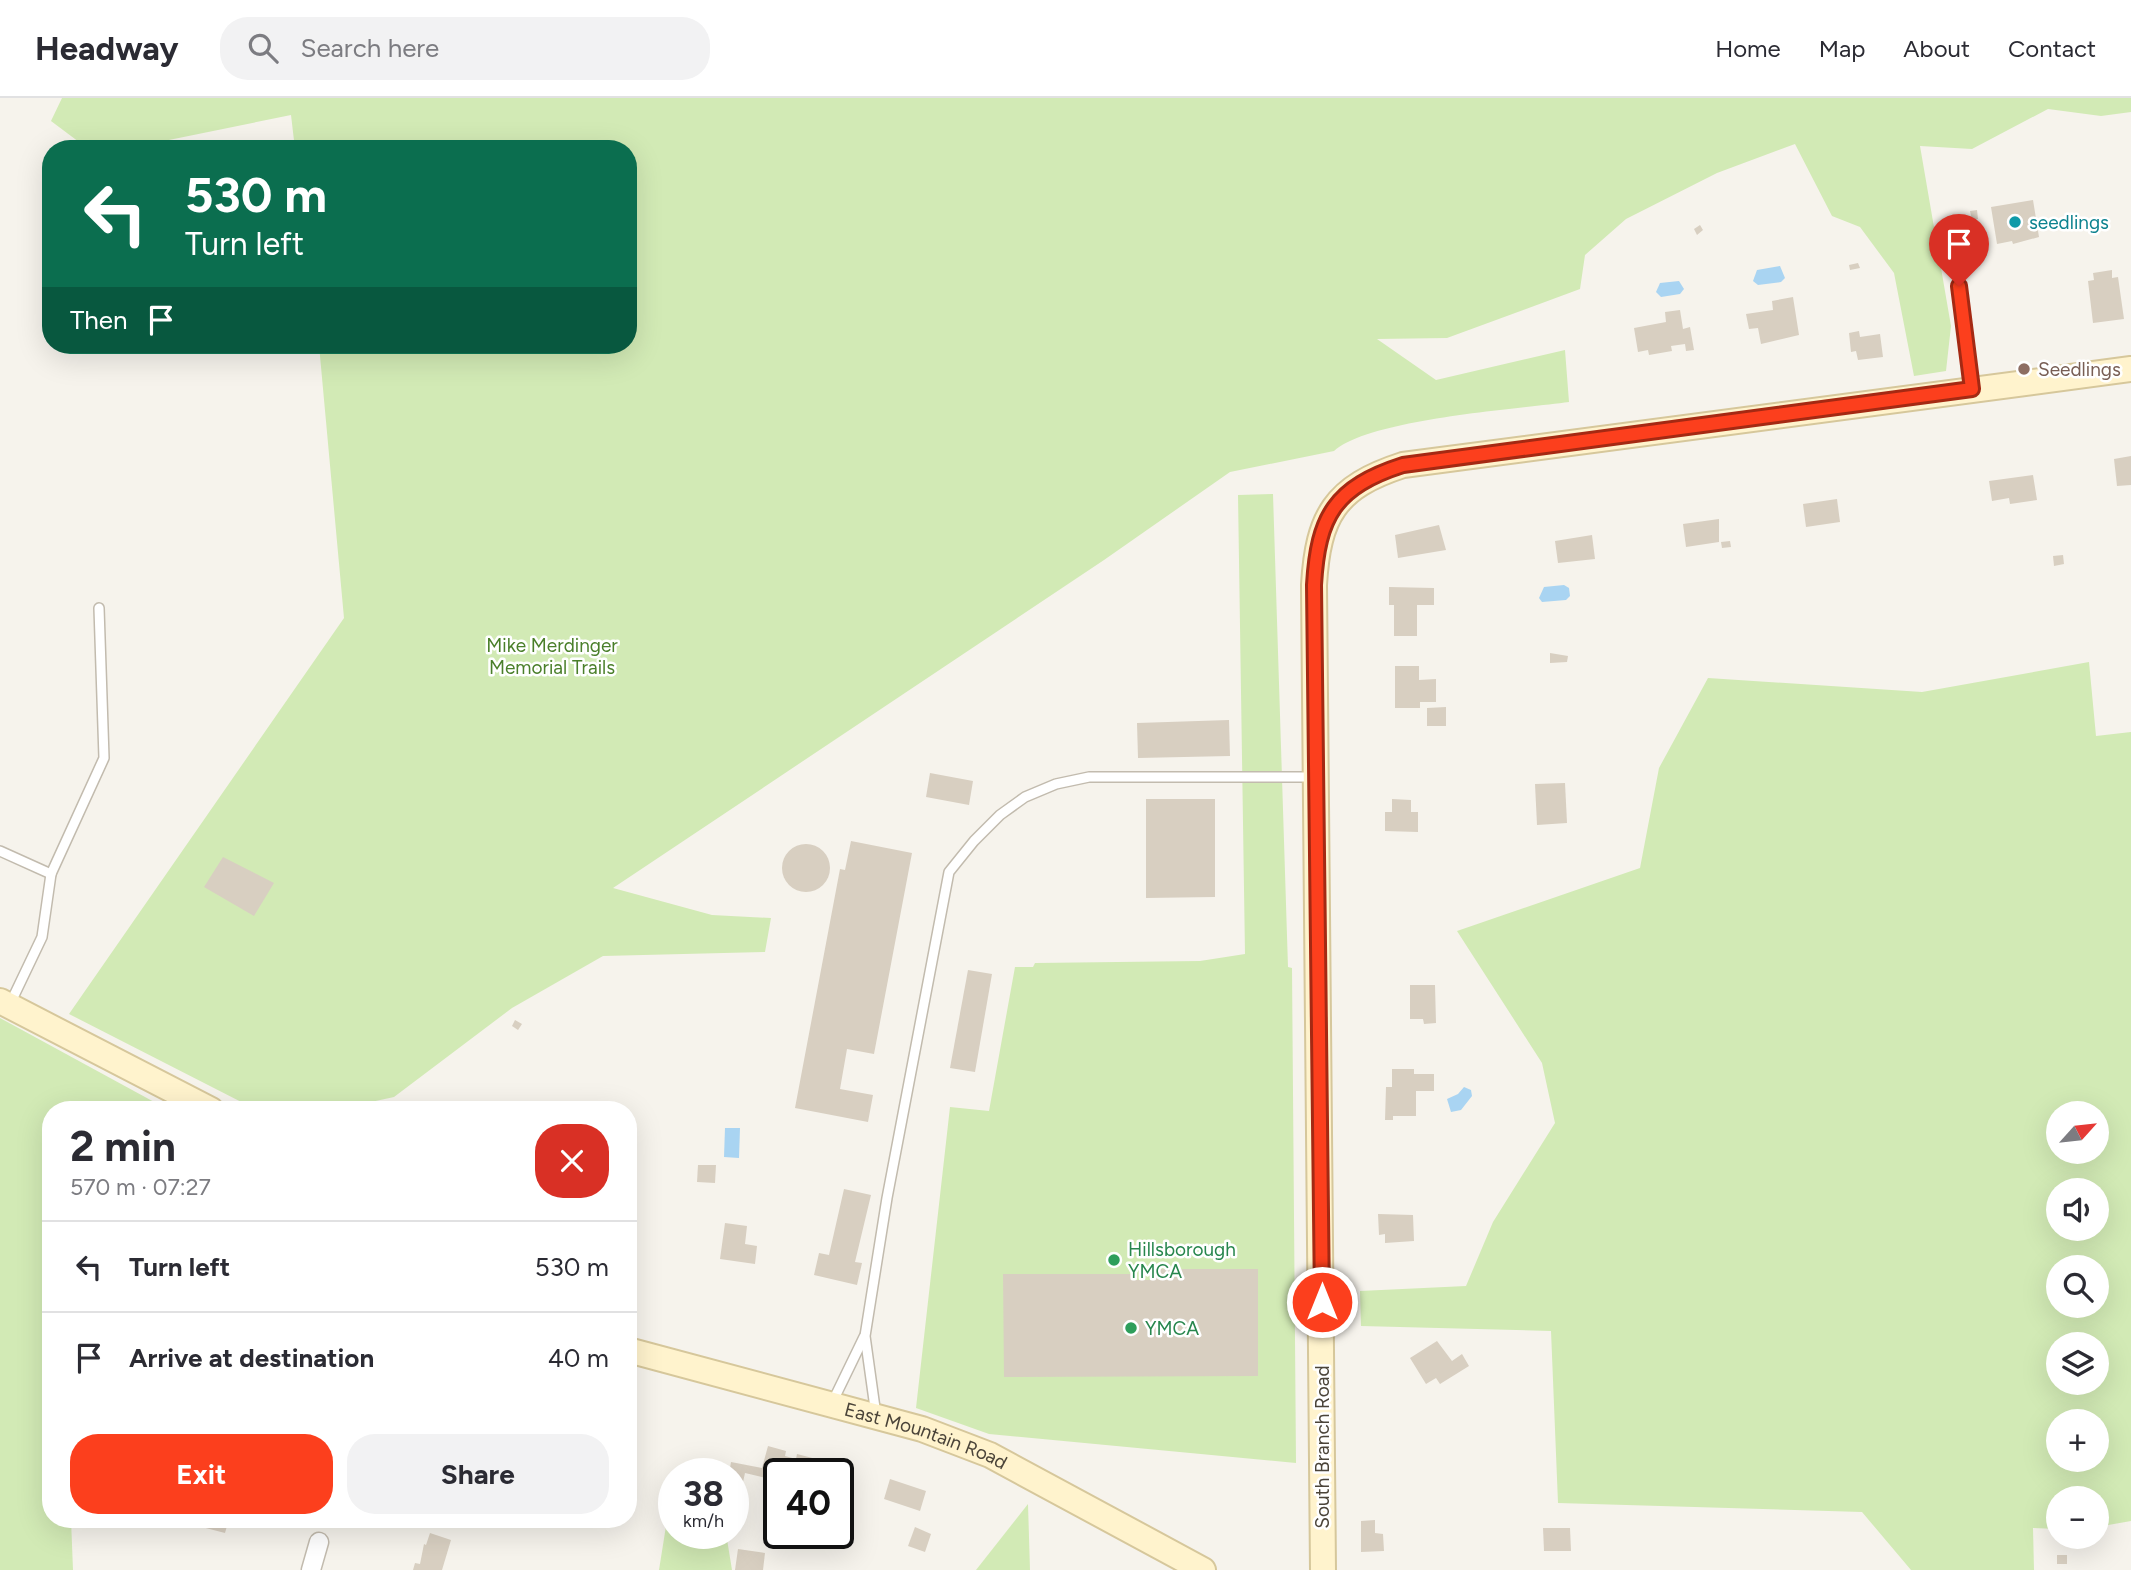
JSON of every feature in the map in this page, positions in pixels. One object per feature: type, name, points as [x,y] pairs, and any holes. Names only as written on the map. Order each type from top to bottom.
[{"type":"street","name":"South Branch Road","points":[[1323,1570],[1316,551],[1321,530],[1335,507],[1345,494],[1366,480],[1403,465],[2131,369]]},
{"type":"street","points":[[5,1004],[194,1101]]},
{"type":"street","name":"East Mountain Road","points":[[637,1352],[922,1429],[990,1455],[1203,1570]]},
{"type":"street","points":[[311,1570],[319,1542]]},
{"type":"lane","points":[[1959,286],[1972,389]]},
{"type":"lane","points":[[5,1004],[42,937],[51,874],[104,758],[99,608]]},
{"type":"lane","points":[[876,1416],[865,1336],[887,1198],[949,872],[974,841],[1025,797],[1056,784],[1089,777],[1317,777]]},
{"type":"lane","points":[[0,851],[51,874]]},
{"type":"lane","points":[[831,1404],[865,1336]]},
{"type":"green space","name":"Mike Merdinger Memorial Trails","points":[[62,98],[2131,98],[2131,112],[2101,116],[2048,109],[1972,149],[1920,146],[1951,326],[1946,371],[1914,376],[1894,273],[1860,227],[1832,216],[1795,144],[1717,173],[1626,219],[1585,255],[1580,289],[1447,338],[1377,339],[1436,380],[1565,350],[1569,402],[1410,423],[1352,440],[1334,451],[1230,472],[1104,560],[613,888],[712,915],[771,918],[765,952],[603,956],[512,1008],[394,1097],[376,1101],[239,1101],[69,1014],[344,618],[320,354],[637,354],[637,140],[294,140],[291,115],[169,140],[76,140],[51,121]]},
{"type":"green space","name":"Hillsborough YMCA","points":[[1273,494],[1288,967],[1292,968],[1296,1463],[989,1434],[916,1408],[950,1107],[989,1111],[1015,967],[1033,967],[1035,963],[1200,961],[1245,954],[1238,495]]},
{"type":"green space","points":[[2089,662],[2096,736],[2131,732],[2131,1521],[2109,1525],[2109,1486],[2046,1486],[2046,1529],[2033,1528],[2034,1570],[1911,1570],[1862,1512],[1558,1503],[1551,1331],[1361,1326],[1360,1291],[1466,1286],[1493,1222],[1555,1123],[1542,1063],[1457,931],[1640,868],[1659,768],[1708,678],[1922,692]]},
{"type":"green space","points":[[0,1018],[152,1101],[42,1101],[42,1528],[71,1528],[73,1570],[0,1570]]},
{"type":"green space","points":[[1028,1504],[1030,1570],[976,1570]]},
{"type":"green space","points":[[662,1549],[729,1549],[732,1570],[659,1570]]},
{"type":"water","points":[[1780,266],[1785,278],[1781,282],[1758,285],[1753,281],[1757,270]]},
{"type":"water","points":[[1679,281],[1684,289],[1680,294],[1661,297],[1656,292],[1660,283]]},
{"type":"water","points":[[1564,585],[1569,588],[1570,596],[1566,600],[1542,602],[1539,598],[1544,587]]},
{"type":"water","points":[[1464,1087],[1471,1090],[1472,1096],[1461,1110],[1451,1112],[1447,1099],[1458,1094]]},
{"type":"water","points":[[725,1128],[740,1128],[739,1158],[724,1157]]},
{"type":"building","name":"seedlings","points":[[2033,200],[2039,237],[2013,244],[2012,241],[1997,244],[1991,207]]},
{"type":"building","points":[[1977,210],[1978,219],[1972,220],[1970,211]]},
{"type":"building","points":[[1700,225],[1703,230],[1697,235],[1694,229]]},
{"type":"building","points":[[1858,263],[1860,268],[1850,270],[1849,265]]},
{"type":"building","points":[[2112,270],[2112,278],[2118,277],[2124,319],[2093,323],[2088,281],[2094,280],[2093,273]]},
{"type":"building","points":[[1793,297],[1799,335],[1761,344],[1758,328],[1749,329],[1746,314],[1773,310],[1772,301]]},
{"type":"building","points":[[1680,310],[1683,329],[1690,327],[1694,350],[1686,351],[1685,344],[1671,346],[1672,351],[1649,355],[1648,350],[1638,352],[1634,328],[1666,322],[1665,312]]},
{"type":"building","points":[[1859,331],[1860,337],[1880,334],[1883,357],[1858,360],[1856,351],[1851,352],[1849,333]]},
{"type":"building","points":[[2131,456],[2131,485],[2117,486],[2114,459]]},
{"type":"building","points":[[2033,475],[2037,500],[2010,504],[2009,498],[1992,501],[1989,481]]},
{"type":"building","points":[[1837,499],[1840,522],[1806,527],[1803,504]]},
{"type":"building","points":[[1719,519],[1719,542],[1686,547],[1683,524]]},
{"type":"building","points":[[1439,525],[1446,550],[1398,558],[1395,535]]},
{"type":"building","points":[[1592,535],[1595,559],[1558,563],[1555,541]]},
{"type":"building","points":[[1730,541],[1731,547],[1722,548],[1721,542]]},
{"type":"building","points":[[2063,555],[2064,564],[2054,566],[2053,556]]},
{"type":"building","points":[[1389,587],[1434,588],[1434,605],[1417,605],[1417,636],[1394,636],[1394,605],[1389,605]]},
{"type":"building","points":[[1550,653],[1568,656],[1567,662],[1550,663]]},
{"type":"building","points":[[1395,666],[1419,666],[1419,680],[1436,679],[1436,702],[1420,702],[1420,708],[1395,708]]},
{"type":"building","points":[[1446,707],[1446,726],[1427,726],[1427,708]]},
{"type":"building","points":[[1229,720],[1230,756],[1138,758],[1137,723]]},
{"type":"building","points":[[930,773],[973,781],[969,805],[926,797]]},
{"type":"building","points":[[1565,783],[1567,823],[1537,825],[1535,784]]},
{"type":"building","points":[[1146,799],[1215,799],[1215,897],[1146,898]]},
{"type":"building","points":[[1392,799],[1411,800],[1411,812],[1418,812],[1418,832],[1385,831],[1385,812],[1392,812]]},
{"type":"building","points":[[851,841],[912,853],[874,1054],[847,1049],[840,1089],[873,1095],[868,1122],[795,1108],[840,869],[845,870]]},
{"type":"building","points":[[806,844],[823,851],[830,868],[823,885],[806,892],[789,885],[782,868],[789,851]]},
{"type":"building","points":[[223,857],[274,883],[254,916],[204,887]]},
{"type":"building","points":[[968,970],[992,974],[975,1072],[950,1068]]},
{"type":"building","points":[[1410,985],[1435,985],[1436,1023],[1424,1024],[1423,1019],[1410,1019]]},
{"type":"building","points":[[515,1020],[522,1024],[518,1030],[512,1026]]},
{"type":"building","points":[[1392,1069],[1414,1069],[1414,1074],[1434,1074],[1434,1091],[1416,1091],[1416,1116],[1393,1116],[1393,1120],[1385,1120],[1386,1087],[1392,1087]]},
{"type":"building","points":[[698,1165],[716,1165],[715,1183],[697,1182]]},
{"type":"building","points":[[844,1189],[871,1195],[855,1262],[862,1263],[857,1285],[814,1275],[819,1253],[829,1255]]},
{"type":"building","points":[[1378,1214],[1413,1215],[1414,1241],[1385,1243],[1385,1234],[1379,1235]]},
{"type":"building","points":[[725,1223],[747,1226],[745,1244],[757,1246],[755,1264],[720,1259]]},
{"type":"building","name":"YMCA","points":[[1151,1269],[1258,1269],[1258,1376],[1004,1377],[1003,1274],[1132,1274],[1133,1280],[1151,1280]]},
{"type":"building","points":[[1437,1341],[1452,1361],[1462,1354],[1469,1366],[1440,1384],[1436,1378],[1426,1384],[1410,1358]]},
{"type":"building","points":[[768,1446],[786,1451],[785,1456],[792,1458],[765,1458]]},
{"type":"building","points":[[797,1454],[812,1458],[796,1458]]},
{"type":"building","points":[[763,1464],[763,1477],[749,1474],[749,1465],[762,1468]]},
{"type":"building","points":[[890,1479],[926,1491],[920,1511],[884,1499]]},
{"type":"building","points":[[1375,1520],[1375,1533],[1383,1534],[1384,1551],[1361,1552],[1361,1521]]},
{"type":"building","points":[[915,1527],[931,1534],[925,1552],[908,1546]]},
{"type":"building","points":[[206,1528],[226,1528],[225,1533]]},
{"type":"building","points":[[1543,1528],[1570,1528],[1571,1551],[1544,1551]]},
{"type":"building","points":[[430,1533],[451,1540],[442,1570],[413,1570],[415,1563],[420,1564],[424,1544],[426,1545]]},
{"type":"building","points":[[738,1549],[765,1553],[763,1570],[735,1570]]},
{"type":"building","points":[[2057,1555],[2067,1555],[2067,1564],[2057,1564]]},
{"type":"place","name":"seedlings","points":[[2015,222]]},
{"type":"place","name":"Seedlings","points":[[2024,369]]},
{"type":"place","name":"Hillsborough YMCA","points":[[1114,1260]]},
{"type":"place","name":"YMCA","points":[[1131,1328]]},
{"type":"route","points":[[1322,1302],[1314,585],[1316,551],[1321,530],[1335,507],[1345,494],[1366,480],[1403,465],[1972,389],[1959,286]]}]
